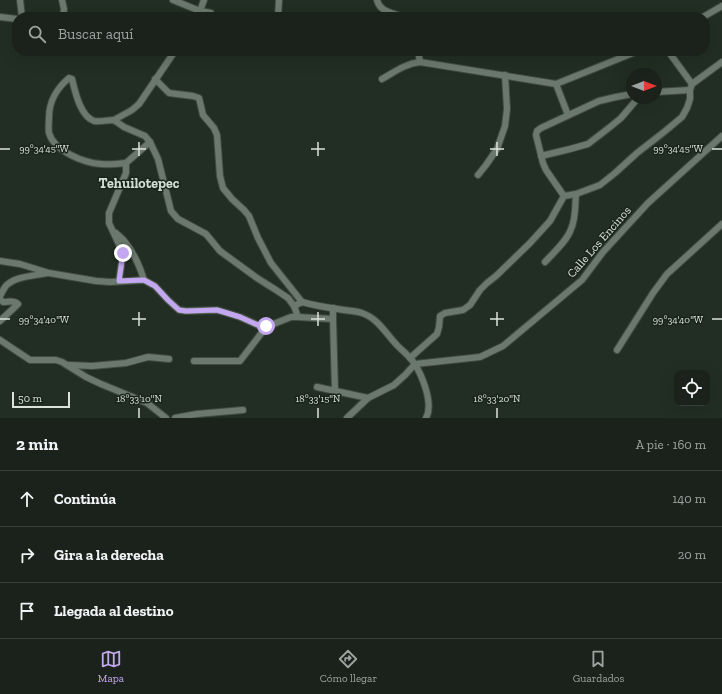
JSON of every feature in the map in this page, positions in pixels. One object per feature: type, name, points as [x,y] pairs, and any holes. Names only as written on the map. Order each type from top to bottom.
[{"type":"street","points":[[20,0],[21,12]]},
{"type":"street","points":[[62,0],[64,12]]},
{"type":"street","points":[[173,0],[194,12]]},
{"type":"street","points":[[199,12],[204,0]]},
{"type":"street","points":[[278,12],[279,0]]},
{"type":"street","points":[[377,0],[378,5],[382,9],[390,12]]},
{"type":"street","points":[[710,13],[722,6]]},
{"type":"street","points":[[0,17],[12,18]]},
{"type":"street","points":[[150,142],[126,164],[100,164],[85,161],[68,154],[55,145],[49,132],[49,110],[54,95],[67,79],[71,78],[76,97],[86,115],[94,120],[114,120],[132,110],[139,104],[171,56]]},
{"type":"street","points":[[419,56],[420,62]]},
{"type":"street","points":[[382,79],[404,66],[411,63],[420,62],[556,84],[626,56]]},
{"type":"street","points":[[564,196],[576,194],[600,185],[682,117],[690,99],[691,87],[671,56]]},
{"type":"street","points":[[662,91],[691,87],[722,62]]},
{"type":"street","points":[[478,174],[497,149],[505,126],[507,109],[505,75]]},
{"type":"street","points":[[155,79],[169,93],[198,98],[203,115],[214,128],[217,135],[220,176],[223,188],[249,216],[271,263],[302,302],[317,306],[361,312],[374,318],[398,347],[415,364],[426,386],[428,400],[428,415],[426,418]]},
{"type":"street","points":[[556,84],[568,116]]},
{"type":"street","points":[[564,196],[546,170],[536,135],[537,131],[599,101],[626,95]]},
{"type":"street","points":[[541,156],[570,150],[588,144],[610,128],[633,104]]},
{"type":"street","points":[[114,120],[124,127],[145,136],[150,142],[160,165],[171,211],[178,219],[206,234],[220,251],[288,298],[294,306],[298,317]]},
{"type":"street","name":"Calle Los Encinos","points":[[415,364],[480,357],[503,346],[582,280],[603,252],[648,204],[722,136]]},
{"type":"street","points":[[119,281],[123,253],[109,223],[109,213],[126,173],[126,164]]},
{"type":"street","points":[[545,262],[567,237],[572,228],[576,194]]},
{"type":"street","points":[[410,358],[437,334],[440,316],[445,313],[463,310],[470,305],[480,290],[530,243],[550,221],[564,196]]},
{"type":"street","points":[[617,350],[653,293],[667,274],[722,224]]},
{"type":"street","points":[[113,230],[125,242],[133,254],[144,280]]},
{"type":"street","points":[[0,261],[20,264],[49,273],[96,281],[144,280],[155,286],[179,310],[217,310],[240,317],[260,326],[266,326],[291,317],[333,319]]},
{"type":"street","points":[[0,296],[6,286],[20,278],[49,273]]},
{"type":"street","points":[[0,299],[3,302],[12,301],[18,304],[0,321]]},
{"type":"street","points":[[294,306],[302,302]]},
{"type":"street","points":[[333,308],[335,391]]},
{"type":"street","points":[[194,360],[240,361],[266,326]]},
{"type":"street","points":[[0,340],[30,360],[56,360],[62,362],[96,382],[147,403],[166,418]]},
{"type":"street","points":[[68,365],[92,366],[126,363],[148,357],[169,359]]},
{"type":"street","points":[[347,418],[368,398],[394,385],[415,364]]},
{"type":"street","points":[[317,387],[368,398]]},
{"type":"street","points":[[175,418],[197,414],[243,410]]},
{"type":"district","name":"Tehuilotepec","points":[[139,183]]},
{"type":"route","points":[[123,253],[119,281],[144,280],[155,286],[179,310],[217,310],[240,317],[260,326],[266,326]]}]
